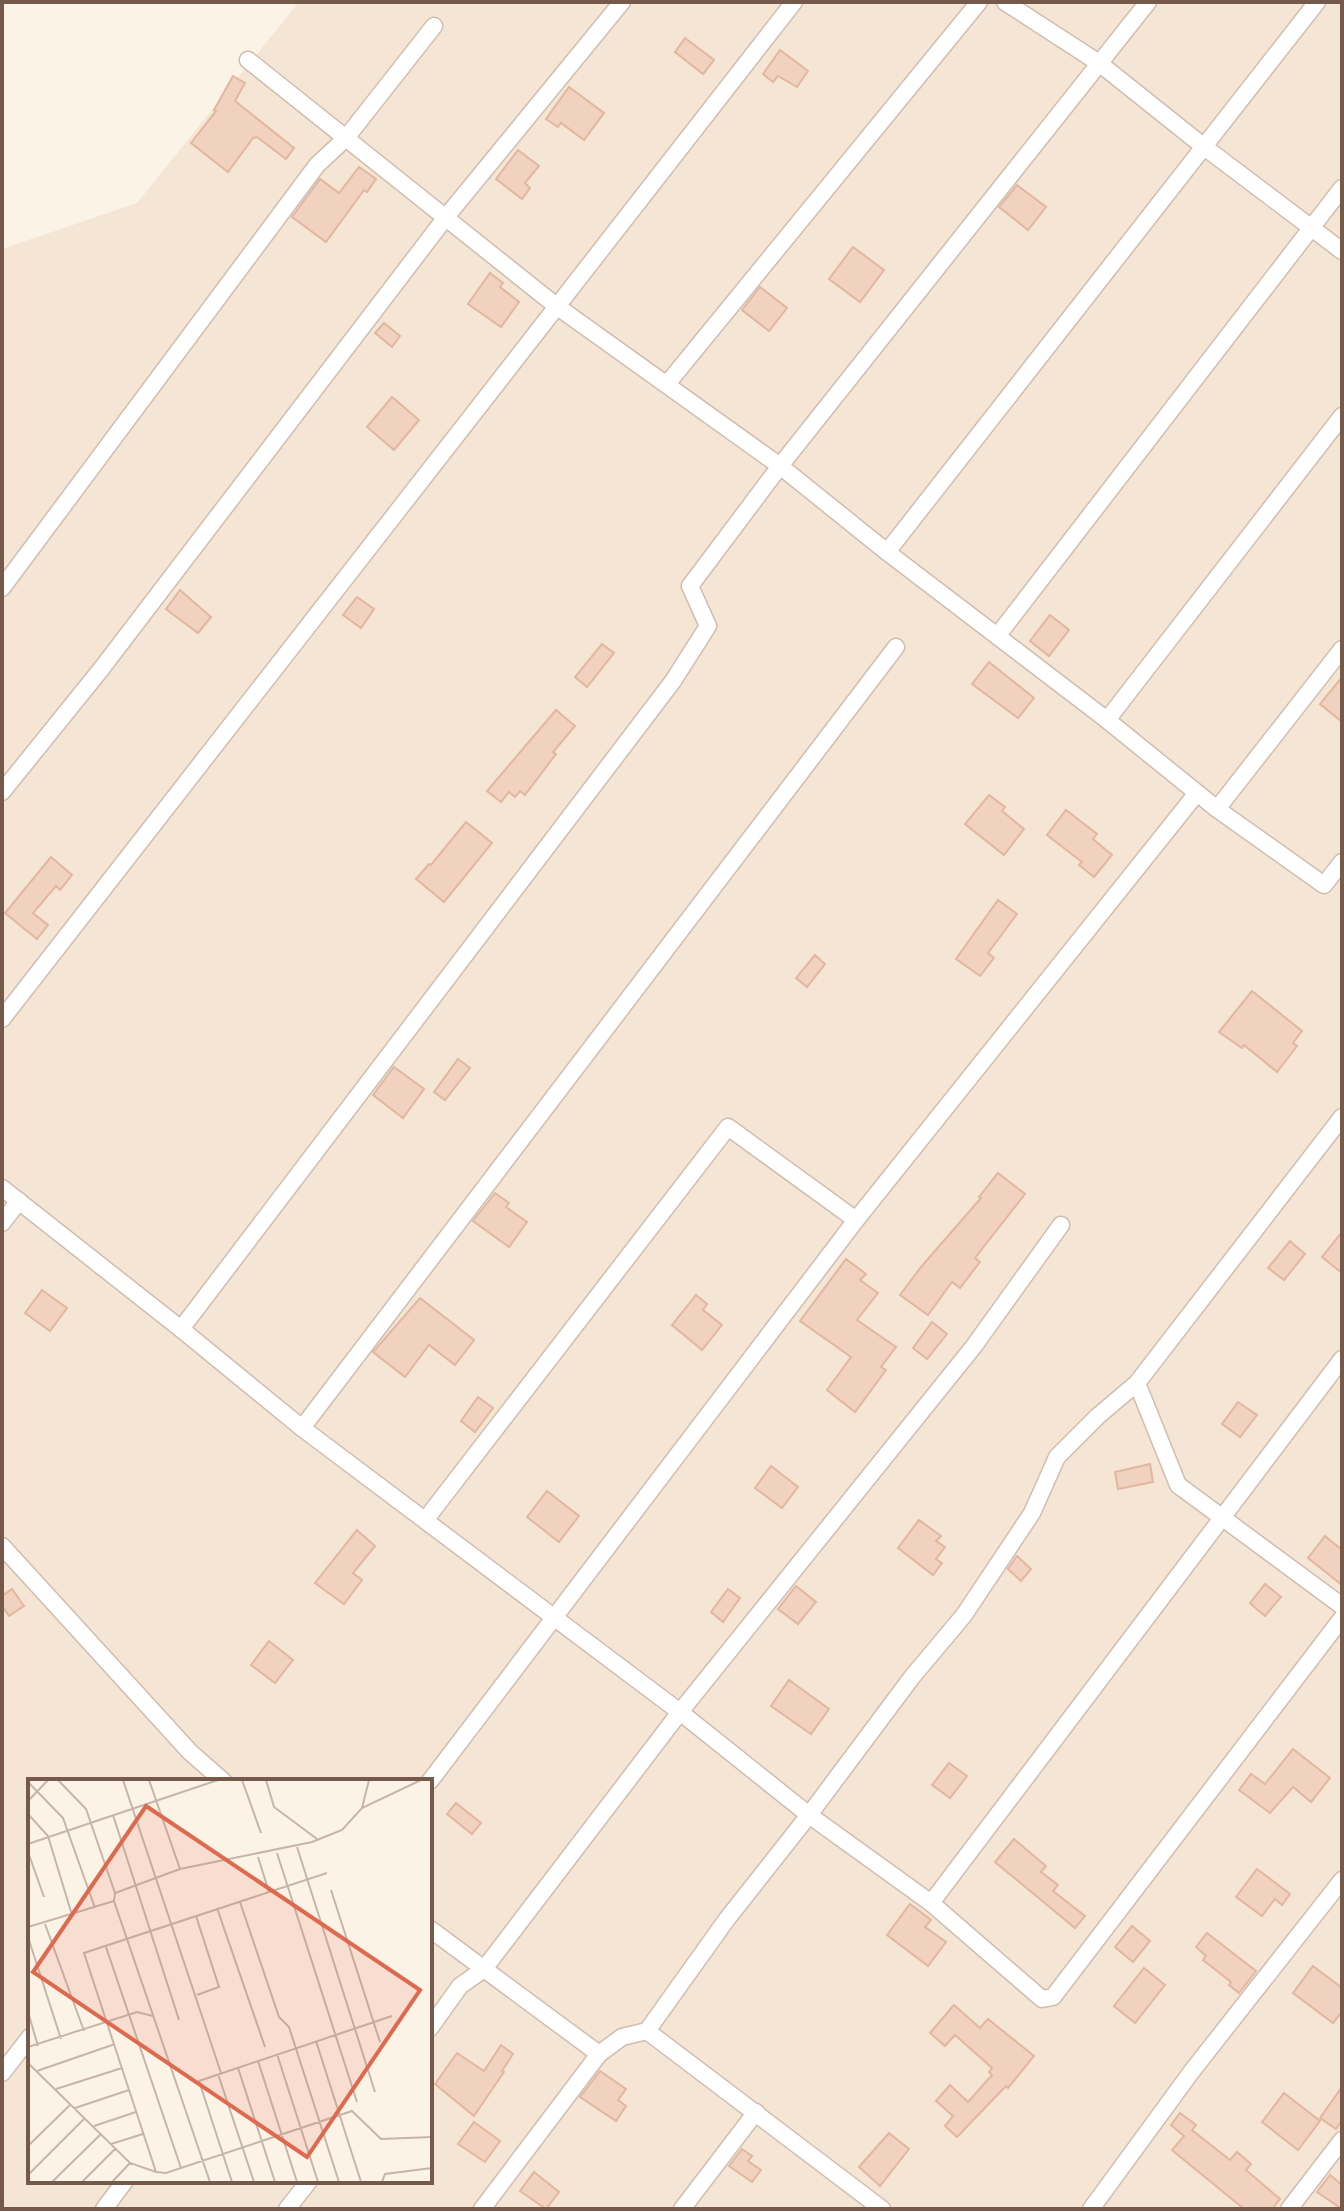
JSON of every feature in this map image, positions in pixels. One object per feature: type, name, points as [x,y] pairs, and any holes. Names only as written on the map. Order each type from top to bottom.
[{"type":"street","points":[[2,792],[112,656],[446,217],[622,2]]},
{"type":"street","points":[[2,1019],[235,724],[555,305],[794,2]]},
{"type":"street","points":[[667,384],[979,2]]},
{"type":"street","points":[[1005,2],[1099,63],[1342,251]]},
{"type":"street","points":[[181,1329],[673,681],[708,626],[690,586],[780,466],[1148,2]]},
{"type":"street","points":[[887,552],[1317,2]]},
{"type":"street","points":[[2,588],[317,165],[346,138],[434,26]]},
{"type":"street","points":[[248,60],[555,305],[780,466],[1217,809],[1324,885],[1342,862]]},
{"type":"street","points":[[998,635],[1342,188]]},
{"type":"street","points":[[1107,720],[1342,416]]},
{"type":"street","points":[[302,1428],[896,647]]},
{"type":"street","points":[[1217,809],[1342,649]]},
{"type":"street","points":[[432,1779],[856,1220],[1197,793]]},
{"type":"street","points":[[482,2209],[599,2054],[622,2037],[647,2031],[727,1919],[912,1677],[964,1615],[1032,1513],[1057,1457],[1137,1383],[1342,1117]]},
{"type":"street","points":[[426,1519],[728,1127],[856,1220]]},
{"type":"street","points":[[2,1188],[302,1428],[680,1712],[809,1815],[931,1903],[1042,1999],[1053,1997],[1342,1618]]},
{"type":"street","points":[[2,1223],[19,1201]]},
{"type":"street","points":[[432,2025],[460,1986],[484,1969],[680,1712],[974,1346],[1061,1225]]},
{"type":"street","points":[[931,1903],[1342,1359]]},
{"type":"street","points":[[1137,1383],[1178,1485],[1342,1606]]},
{"type":"street","points":[[2,1546],[190,1752],[221,1779]]},
{"type":"street","points":[[1091,2209],[1192,2071],[1342,1880]]},
{"type":"street","points":[[432,1930],[599,2054]]},
{"type":"street","points":[[647,2031],[882,2209]]},
{"type":"street","points":[[2,2073],[28,2040]]},
{"type":"street","points":[[682,2209],[756,2112]]},
{"type":"street","points":[[1289,2209],[1342,2140]]},
{"type":"street","points":[[104,2209],[124,2183]]},
{"type":"street","points":[[287,2209],[307,2183]]},
{"type":"shaded area","points":[[299,2],[1342,2],[1342,2209],[2,2209],[2,249],[137,203]]},
{"type":"building","points":[[685,38],[714,60],[703,74],[675,52]]},
{"type":"building","points":[[780,50],[808,71],[797,87],[778,76],[773,82],[763,74]]},
{"type":"building","points":[[233,76],[245,83],[235,101],[294,148],[286,159],[257,137],[253,138],[228,172],[191,143],[216,111]]},
{"type":"building","points":[[569,87],[604,113],[584,140],[561,123],[558,127],[546,119]]},
{"type":"building","points":[[518,150],[539,166],[525,183],[530,188],[522,199],[496,179]]},
{"type":"building","points":[[359,167],[376,179],[367,192],[364,190],[326,242],[292,217],[320,179],[339,193]]},
{"type":"building","points":[[1017,185],[1046,207],[1028,230],[999,207]]},
{"type":"building","points":[[853,247],[884,270],[860,302],[829,279]]},
{"type":"building","points":[[490,273],[503,283],[500,287],[519,302],[501,327],[468,304]]},
{"type":"building","points":[[760,287],[787,308],[769,331],[742,310]]},
{"type":"building","points":[[384,323],[400,336],[392,347],[375,333]]},
{"type":"building","points":[[392,397],[419,420],[394,450],[367,427]]},
{"type":"building","points":[[180,590],[211,617],[198,633],[166,609]]},
{"type":"building","points":[[357,597],[374,609],[361,628],[343,615]]},
{"type":"building","points":[[1050,615],[1069,630],[1049,656],[1030,641]]},
{"type":"building","points":[[602,644],[614,653],[587,687],[575,677]]},
{"type":"building","points":[[989,662],[1034,698],[1018,718],[972,684]]},
{"type":"building","points":[[1342,677],[1342,722],[1320,704]]},
{"type":"building","points":[[556,710],[575,726],[553,752],[556,754],[525,795],[520,791],[515,797],[509,792],[501,802],[487,791]]},
{"type":"building","points":[[989,795],[1005,807],[1002,811],[1024,829],[1004,855],[965,824]]},
{"type":"building","points":[[1066,810],[1097,834],[1093,839],[1112,855],[1094,877],[1079,865],[1082,862],[1047,835]]},
{"type":"building","points":[[466,822],[492,843],[444,902],[416,879]]},
{"type":"building","points":[[51,857],[72,875],[60,890],[56,886],[33,913],[48,925],[37,939],[5,913]]},
{"type":"building","points":[[998,900],[1017,914],[988,953],[994,958],[980,976],[956,959]]},
{"type":"building","points":[[815,955],[825,964],[807,987],[796,978]]},
{"type":"building","points":[[1252,991],[1302,1031],[1293,1043],[1297,1046],[1277,1072],[1244,1045],[1242,1048],[1219,1032]]},
{"type":"building","points":[[458,1059],[470,1068],[445,1100],[434,1092]]},
{"type":"building","points":[[394,1067],[424,1089],[403,1118],[373,1095]]},
{"type":"building","points":[[998,1173],[1025,1194],[975,1258],[980,1262],[960,1288],[952,1282],[928,1315],[900,1295],[981,1198]]},
{"type":"building","points":[[495,1193],[509,1203],[506,1207],[527,1222],[509,1247],[473,1221]]},
{"type":"building","points":[[1342,1232],[1342,1273],[1322,1257]]},
{"type":"building","points":[[1290,1241],[1305,1254],[1284,1280],[1268,1268]]},
{"type":"building","points":[[846,1259],[866,1274],[860,1280],[878,1293],[857,1320],[896,1347],[881,1367],[886,1370],[855,1412],[827,1390],[851,1357],[800,1321]]},
{"type":"building","points":[[42,1290],[67,1308],[50,1331],[25,1313]]},
{"type":"building","points":[[696,1295],[707,1304],[703,1310],[722,1325],[702,1350],[672,1325]]},
{"type":"building","points":[[420,1298],[474,1340],[455,1365],[429,1345],[405,1377],[373,1352]]},
{"type":"building","points":[[932,1322],[947,1334],[927,1359],[913,1348]]},
{"type":"building","points":[[478,1397],[493,1408],[475,1432],[461,1421]]},
{"type":"building","points":[[1238,1402],[1257,1415],[1240,1437],[1222,1424]]},
{"type":"building","points":[[1150,1464],[1153,1482],[1118,1489],[1115,1472]]},
{"type":"building","points":[[771,1466],[798,1487],[782,1508],[755,1488]]},
{"type":"building","points":[[547,1491],[579,1516],[559,1542],[527,1517]]},
{"type":"building","points":[[919,1520],[941,1536],[936,1541],[945,1547],[936,1559],[942,1563],[933,1575],[898,1548]]},
{"type":"building","points":[[357,1530],[375,1546],[353,1573],[362,1580],[344,1604],[315,1583]]},
{"type":"building","points":[[1325,1536],[1342,1550],[1342,1585],[1308,1558]]},
{"type":"building","points":[[1017,1556],[1031,1569],[1021,1581],[1008,1569]]},
{"type":"building","points":[[1265,1584],[1281,1597],[1265,1616],[1250,1603]]},
{"type":"building","points":[[796,1586],[816,1602],[798,1624],[778,1609]]},
{"type":"building","points":[[12,1589],[24,1606],[9,1616],[2,1606],[2,1596]]},
{"type":"building","points":[[728,1589],[740,1598],[723,1622],[711,1612]]},
{"type":"building","points":[[269,1641],[293,1660],[275,1683],[251,1665]]},
{"type":"building","points":[[789,1680],[829,1709],[811,1734],[771,1706]]},
{"type":"building","points":[[1293,1749],[1330,1778],[1311,1802],[1293,1787],[1270,1813],[1239,1790],[1251,1774],[1265,1784]]},
{"type":"building","points":[[949,1763],[967,1776],[950,1798],[932,1785]]},
{"type":"building","points":[[456,1803],[481,1823],[472,1834],[447,1814]]},
{"type":"building","points":[[1014,1839],[1046,1866],[1041,1872],[1058,1885],[1053,1891],[1085,1916],[1075,1928],[995,1862]]},
{"type":"building","points":[[1257,1869],[1290,1894],[1282,1905],[1275,1899],[1262,1916],[1236,1897]]},
{"type":"building","points":[[910,1904],[931,1920],[925,1927],[946,1942],[928,1966],[887,1935]]},
{"type":"building","points":[[1132,1926],[1150,1941],[1133,1962],[1115,1947]]},
{"type":"building","points":[[1207,1933],[1256,1971],[1239,1993],[1229,1985],[1231,1982],[1203,1960],[1206,1956],[1196,1947]]},
{"type":"building","points":[[1313,1966],[1342,1988],[1342,2012],[1333,2023],[1293,1993]]},
{"type":"building","points":[[1144,1968],[1165,1985],[1135,2023],[1114,2006]]},
{"type":"building","points":[[954,2005],[980,2028],[988,2019],[1034,2056],[1008,2088],[1006,2086],[957,2137],[945,2126],[953,2116],[936,2101],[950,2085],[968,2102],[992,2075],[989,2072],[992,2068],[955,2035],[945,2046],[930,2033]]},
{"type":"building","points":[[501,2045],[513,2054],[474,2116],[435,2084],[457,2053],[484,2071]]},
{"type":"building","points":[[600,2071],[626,2089],[618,2100],[626,2106],[616,2121],[580,2097]]},
{"type":"building","points":[[1342,2087],[1342,2120],[1336,2129],[1320,2118]]},
{"type":"building","points":[[1284,2093],[1320,2121],[1298,2150],[1262,2122]]},
{"type":"building","points":[[1180,2113],[1196,2125],[1192,2130],[1230,2160],[1237,2152],[1251,2164],[1246,2170],[1280,2199],[1272,2209],[1244,2209],[1172,2150],[1184,2136],[1171,2125]]},
{"type":"building","points":[[474,2122],[500,2141],[485,2162],[458,2144]]},
{"type":"building","points":[[889,2133],[909,2149],[880,2186],[859,2167]]},
{"type":"building","points":[[742,2149],[752,2156],[748,2161],[761,2170],[752,2182],[729,2166]]},
{"type":"building","points":[[534,2172],[559,2192],[546,2209],[520,2191]]},
{"type":"building","points":[[1330,2175],[1342,2185],[1342,2209],[1317,2192]]}]
